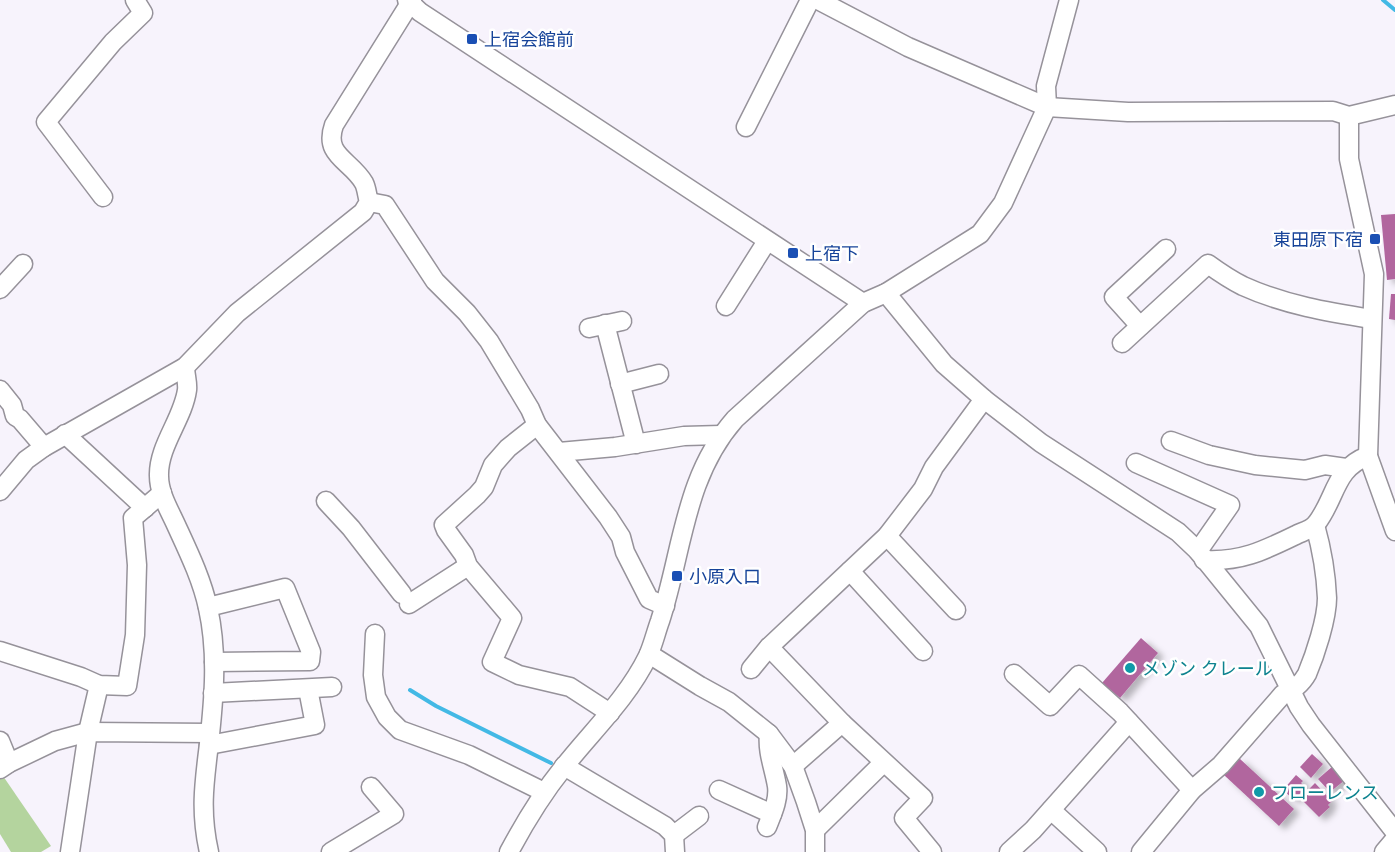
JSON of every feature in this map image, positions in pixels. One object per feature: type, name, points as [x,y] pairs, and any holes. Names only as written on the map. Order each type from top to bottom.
[{"type":"street","points":[[103,197],[46,122],[113,42],[143,13],[135,0]]},
{"type":"street","points":[[746,127],[810,0]]},
{"type":"street","points":[[819,0],[908,48],[1047,107],[1128,112],[1333,111],[1349,116],[1395,105]]},
{"type":"street","points":[[509,852],[544,792],[630,687],[649,654],[665,606],[693,492],[701,470],[721,435],[735,418],[863,303],[886,293],[980,234],[1003,203],[1047,107],[1046,86],[1069,0]]},
{"type":"street","points":[[0,491],[26,460],[44,447],[185,367],[194,355],[237,313],[363,212],[369,202],[365,185],[333,149],[330,136],[334,125],[410,2],[863,303]]},
{"type":"street","points":[[1349,116],[1349,159],[1374,274],[1368,456],[1395,531]]},
{"type":"street","points":[[369,202],[385,205],[435,281],[467,313],[489,341],[530,409],[537,425],[621,537],[625,552],[649,598],[665,606]]},
{"type":"street","points":[[726,306],[767,241]]},
{"type":"street","points":[[1140,326],[1114,297],[1166,249]]},
{"type":"street","points":[[1122,343],[1208,264],[1241,285],[1273,298],[1304,308],[1372,319]]},
{"type":"street","points":[[0,289],[12,268]]},
{"type":"street","points":[[886,293],[944,364],[984,399],[1041,442],[1178,532],[1201,555],[1259,626],[1311,725],[1395,832]]},
{"type":"street","points":[[605,324],[636,444]]},
{"type":"street","points":[[185,367],[187,389],[177,422],[161,460],[159,474],[162,494],[194,565],[208,607],[214,662],[202,817],[209,852]]},
{"type":"street","points":[[620,384],[659,374]]},
{"type":"street","points":[[0,390],[12,405],[15,416],[44,447]]},
{"type":"street","points":[[751,669],[769,647],[887,536],[923,489],[934,467],[984,399]]},
{"type":"street","points":[[537,425],[508,448],[493,465],[484,487],[444,525],[464,555],[468,566],[512,618],[492,662],[519,675],[570,687],[610,713]]},
{"type":"street","points":[[64,434],[145,508]]},
{"type":"street","points":[[559,452],[636,444],[684,436],[721,435]]},
{"type":"street","points":[[1171,441],[1209,455],[1255,465],[1305,470],[1325,465],[1346,468]]},
{"type":"street","points":[[1201,555],[1224,561],[1247,557],[1315,525],[1346,468],[1368,456]]},
{"type":"street","points":[[1136,463],[1230,505],[1201,555]]},
{"type":"street","points":[[0,651],[99,685],[127,686],[135,635],[137,565],[133,518],[162,494]]},
{"type":"street","points":[[326,501],[351,528],[406,599],[468,566]]},
{"type":"street","points":[[1141,852],[1192,790],[1221,765],[1283,694],[1292,692],[1306,676],[1320,634],[1327,601],[1325,562],[1315,525]]},
{"type":"street","points":[[887,536],[956,610]]},
{"type":"street","points":[[850,571],[923,651]]},
{"type":"street","points":[[208,607],[285,588],[311,652],[310,661],[214,662]]},
{"type":"street","points":[[375,634],[373,675],[376,697],[387,717],[400,730],[469,755],[544,792]]},
{"type":"street","points":[[769,647],[842,723],[923,798],[904,818],[932,852]]},
{"type":"street","points":[[649,654],[729,702],[769,734],[793,766],[815,830],[815,852]]},
{"type":"street","points":[[1014,674],[1050,706],[1079,675],[1129,722],[1192,790]]},
{"type":"street","points":[[70,852],[88,732],[99,685]]},
{"type":"street","points":[[213,693],[332,687]]},
{"type":"street","points":[[0,741],[4,766],[55,741],[88,732],[209,739],[315,725],[308,689]]},
{"type":"street","points":[[1009,852],[1033,830],[1129,722]]},
{"type":"street","points":[[793,766],[842,723]]},
{"type":"street","points":[[729,790],[769,821],[777,788],[768,747],[769,734]]},
{"type":"street","points":[[815,830],[883,763]]},
{"type":"street","points":[[564,766],[665,826],[674,843],[699,816]]},
{"type":"street","points":[[331,852],[394,813],[371,787]]},
{"type":"street","points":[[1051,810],[1098,852]]},
{"type":"street","points":[[1384,852],[1395,839]]},
{"type":"green space","points":[[3,776],[51,846],[41,852],[11,852],[0,834],[0,778]]},
{"type":"building","points":[[1395,214],[1395,279],[1387,280],[1381,215]]},
{"type":"building","points":[[1391,294],[1395,294],[1395,320],[1389,319]]},
{"type":"building","name":"メゾン クレール","points":[[1141,638],[1158,653],[1120,698],[1102,683]]},
{"type":"building","points":[[1312,754],[1323,764],[1311,778],[1300,767]]},
{"type":"building","name":"フローレンス","points":[[1239,758],[1294,809],[1279,826],[1224,775]]},
{"type":"building","points":[[1333,766],[1345,780],[1330,792],[1318,779]]},
{"type":"building","points":[[1296,775],[1306,787],[1294,800],[1283,790]]},
{"type":"building","points":[[1315,783],[1332,801],[1328,805],[1330,807],[1319,817],[1300,798]]},
{"type":"waterway","points":[[1383,0],[1395,10]]},
{"type":"waterway","points":[[410,690],[436,706],[551,763]]},
{"type":"place","name":"上宿会館前","points":[[472,39]]},
{"type":"place","name":"東田原下宿","points":[[1375,239]]},
{"type":"place","name":"上宿下","points":[[793,253]]},
{"type":"place","name":"小原入口","points":[[677,576]]},
{"type":"place","name":"メゾン クレール","points":[[1130,668]]},
{"type":"place","name":"フローレンス","points":[[1259,792]]}]
